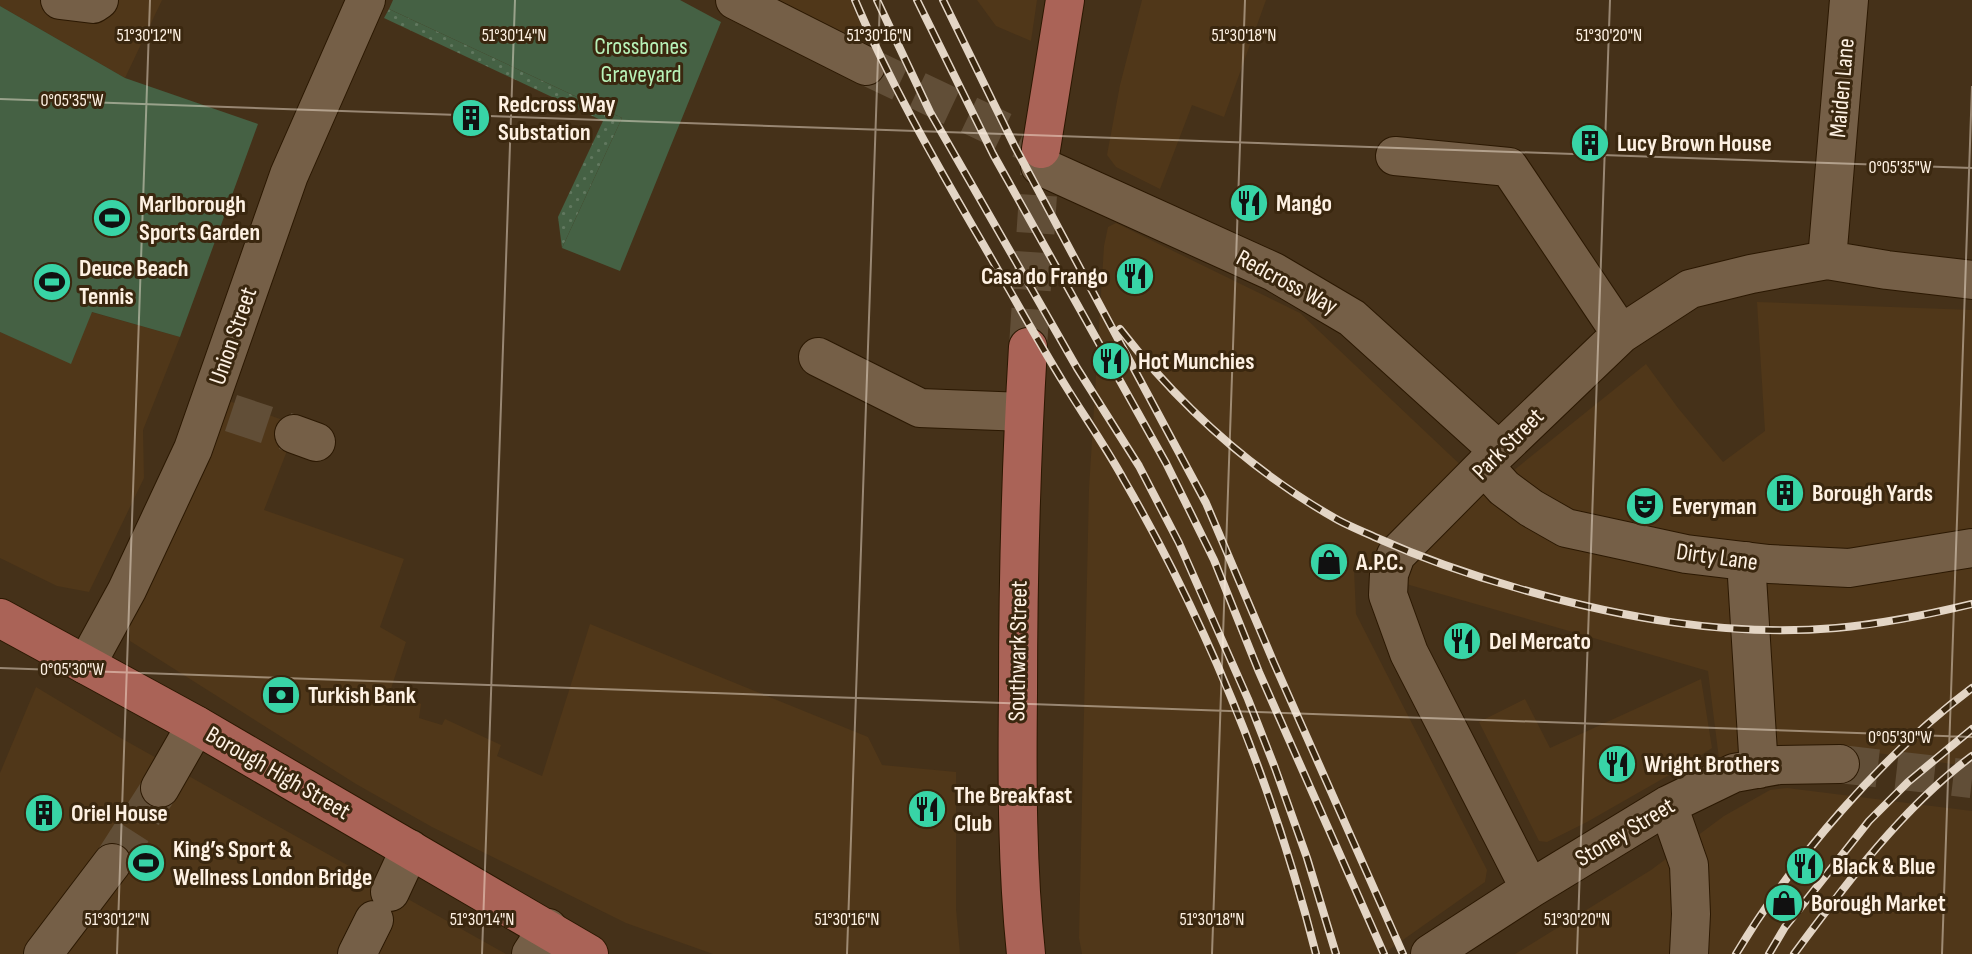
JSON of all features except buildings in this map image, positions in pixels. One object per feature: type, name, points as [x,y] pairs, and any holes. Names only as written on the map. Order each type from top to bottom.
[{"type":"main road","points":[[1041,158],[1065,0]]},
{"type":"main road","name":"Southwark Street","points":[[1026,954],[1021,910],[1017,758],[1018,606],[1028,347]]},
{"type":"main road","name":"Borough High Street","points":[[0,618],[196,725],[410,849],[540,941],[589,954]]},
{"type":"street","points":[[60,0],[93,4],[99,0]]},
{"type":"street","name":"Union Street","points":[[86,666],[141,563],[193,449],[220,409],[289,175],[366,0]]},
{"type":"street","points":[[735,0],[866,66]]},
{"type":"street","name":"Maiden Lane","points":[[1826,260],[1849,0]]},
{"type":"street","points":[[1395,156],[1508,167],[1621,334]]},
{"type":"street","name":"Redcross Way","points":[[1041,158],[1274,271],[1352,318],[1492,458]]},
{"type":"street","name":"Park Street","points":[[1530,889],[1409,653],[1388,595],[1388,574],[1396,555],[1621,334],[1690,289],[1826,260],[1972,280]]},
{"type":"street","points":[[818,357],[920,408],[1024,412]]},
{"type":"street","name":"Dirty Lane","points":[[1492,458],[1504,488],[1531,508],[1566,528],[1686,554],[1849,568],[1972,548]]},
{"type":"street","points":[[1746,561],[1759,769]]},
{"type":"street","points":[[160,788],[196,725]]},
{"type":"street","name":"Stoney Street","points":[[1430,954],[1668,805],[1734,773],[1779,765],[1840,764]]},
{"type":"street","points":[[1668,805],[1689,865],[1689,954]]},
{"type":"street","points":[[357,954],[410,849]]},
{"type":"street","points":[[43,954],[112,863]]},
{"type":"shaded area","points":[[0,0],[162,0],[125,78],[0,6]]},
{"type":"shaded area","points":[[778,0],[850,0],[866,37],[864,43]]},
{"type":"shaded area","points":[[977,0],[1037,0],[1031,41],[996,26]]},
{"type":"shaded area","points":[[1142,0],[1266,0],[1224,117],[1192,105],[1160,189],[1116,167],[1107,155],[1120,85]]},
{"type":"shaded area","points":[[1116,223],[1300,313],[1488,491],[1646,364],[1723,462],[1765,431],[1757,302],[1972,310],[1972,767],[1823,745],[1719,759],[1708,671],[1354,569],[1356,614],[1487,870],[1485,882],[1383,954],[1082,954],[1079,938],[1089,489],[1104,246],[1108,227]]},
{"type":"shaded area","points":[[91,312],[180,337],[143,430],[144,478],[89,592],[57,586],[0,558],[0,332],[71,363]]},
{"type":"shaded area","points":[[226,400],[297,425],[264,510],[404,559],[380,627],[406,642],[389,695],[400,703],[408,697],[421,704],[419,718],[442,725],[445,719],[501,745],[497,756],[542,776],[590,624],[868,737],[882,765],[956,772],[956,909],[960,954],[713,954],[626,923],[432,827],[356,784],[130,641],[129,624]]},
{"type":"shaded area","points":[[1701,679],[1712,748],[1587,822],[1547,842],[1539,841],[1479,722],[1525,699],[1550,748]]},
{"type":"shaded area","points":[[36,687],[119,737],[506,954],[0,954],[0,773]]},
{"type":"shaded area","name":"Borough Market","points":[[1787,788],[1972,811],[1972,954],[1515,954],[1651,870],[1724,816],[1770,790]]},
{"type":"green space","name":"Crossbones Graveyard","points":[[393,0],[680,0],[721,22],[620,271],[562,248],[622,118],[389,9]]},
{"type":"green space","name":"Marlborough Sports Garden","points":[[0,6],[125,78],[258,124],[180,337],[92,312],[71,364],[0,332]]},
{"type":"green space","points":[[389,9],[622,118],[562,248],[558,217],[603,121],[384,18]]},
{"type":"tunnel","points":[[866,66],[1041,149]]},
{"type":"tunnel","points":[[1028,347],[1041,149]]},
{"type":"tunnel","points":[[231,413],[294,434]]},
{"type":"tunnel","points":[[1840,764],[1972,779]]},
{"type":"tunnel","points":[[112,863],[160,788]]},
{"type":"railway","points":[[855,0],[882,60],[927,147],[1042,347],[1117,468],[1184,593],[1211,651],[1259,770],[1299,892],[1316,954]]},
{"type":"railway","points":[[877,0],[930,112],[1077,368],[1139,466],[1179,543],[1248,699],[1275,768],[1307,858],[1336,954]]},
{"type":"railway","points":[[917,0],[993,154],[1166,463],[1214,560],[1259,672],[1384,954]]},
{"type":"railway","points":[[943,0],[1015,147],[1206,503],[1403,954]]},
{"type":"railway","points":[[1120,329],[1167,385],[1193,411],[1247,459],[1277,481],[1338,520],[1446,566],[1556,599],[1596,608],[1675,623],[1755,630],[1853,626],[1904,619],[1972,604]]},
{"type":"railway","points":[[1736,954],[1784,882],[1842,810],[1905,744],[1972,688]]},
{"type":"railway","points":[[1769,954],[1785,927],[1869,821],[1908,782],[1972,729]]},
{"type":"railway","points":[[1794,954],[1854,875],[1898,823],[1972,756]]},
{"type":"place","name":"Redcross Way Substation","points":[[471,118]]},
{"type":"place","name":"Lucy Brown House","points":[[1590,143]]},
{"type":"place","name":"Mango","points":[[1249,203]]},
{"type":"place","name":"Marlborough Sports Garden","points":[[112,218]]},
{"type":"place","name":"Casa do Frango","points":[[1135,276]]},
{"type":"place","name":"Deuce Beach Tennis","points":[[52,282]]},
{"type":"place","name":"Hot Munchies","points":[[1111,361]]},
{"type":"place","name":"Borough Yards","points":[[1785,493]]},
{"type":"place","name":"Everyman","points":[[1645,506]]},
{"type":"place","name":"A.P.C.","points":[[1329,562]]},
{"type":"place","name":"Del Mercato","points":[[1462,641]]},
{"type":"place","name":"Turkish Bank","points":[[281,695]]},
{"type":"place","name":"Wright Brothers","points":[[1617,764]]},
{"type":"place","name":"The Breakfast Club","points":[[927,809]]},
{"type":"place","name":"Oriel House","points":[[44,813]]},
{"type":"place","name":"King’s Sport & Wellness London Bridge","points":[[146,863]]},
{"type":"place","name":"Black & Blue","points":[[1805,866]]},
{"type":"place","name":"Borough Market","points":[[1784,903]]}]
